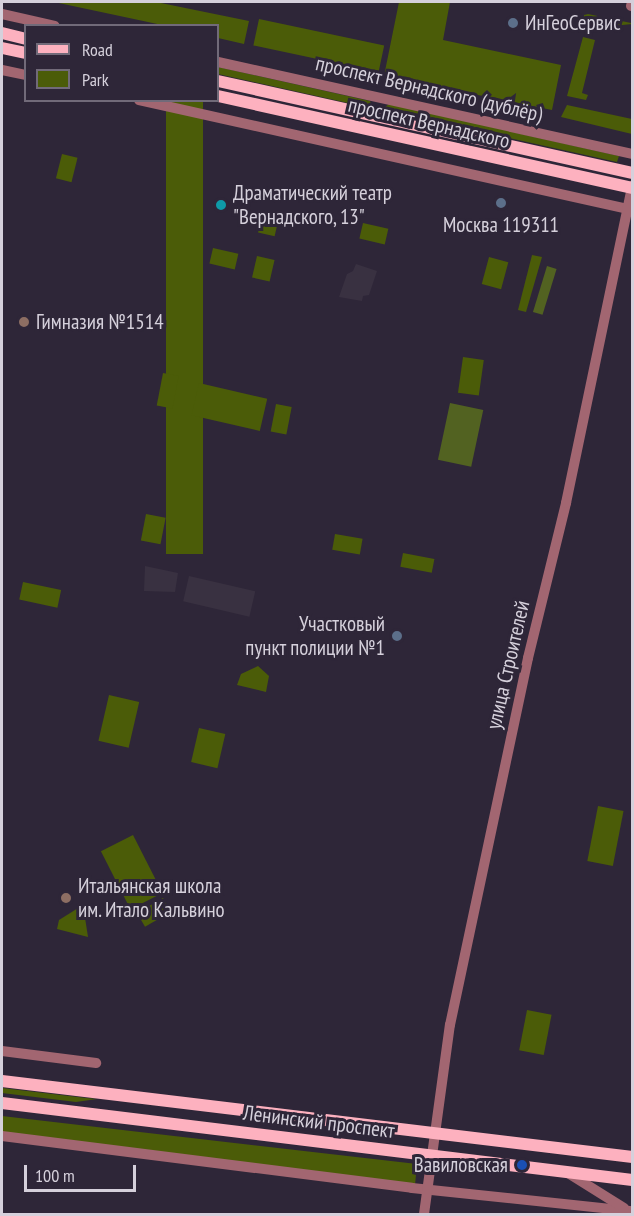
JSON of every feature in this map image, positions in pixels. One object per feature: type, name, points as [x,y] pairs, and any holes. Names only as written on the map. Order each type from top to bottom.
[{"type":"main road","points":[[2,33],[24,38]]},
{"type":"main road","points":[[2,48],[24,54]]},
{"type":"main road","name":"проспект Вернадского","points":[[219,81],[633,173]]},
{"type":"main road","name":"проспект Вернадского","points":[[219,96],[632,187]]},
{"type":"main road","name":"Ленинский проспект","points":[[2,1082],[633,1157]]},
{"type":"main road","name":"Ленинский проспект","points":[[2,1103],[633,1180]]},
{"type":"street","points":[[2,14],[46,24]]},
{"type":"street","name":"проспект Вернадского (дублёр)","points":[[219,62],[633,153]]},
{"type":"street","points":[[2,70],[24,75]]},
{"type":"street","points":[[371,96],[389,119]]},
{"type":"street","points":[[148,102],[630,209]]},
{"type":"street","name":"улица Строителей","points":[[424,1215],[434,1135],[456,999],[528,658],[566,503],[630,209],[632,187]]},
{"type":"street","points":[[2,1051],[96,1063]]},
{"type":"street","points":[[2,1136],[428,1189],[630,1210]]},
{"type":"street","points":[[566,1172],[630,1210]]},
{"type":"shaded area","points":[[356,264],[377,271],[369,295],[363,296],[362,301],[339,297],[347,274],[353,271]]},
{"type":"shaded area","points":[[145,566],[178,573],[175,592],[144,591]]},
{"type":"shaded area","points":[[189,576],[255,591],[249,617],[183,601]]},
{"type":"green space","points":[[54,2],[156,2],[249,21],[244,44],[219,38],[219,24],[157,24]]},
{"type":"green space","points":[[399,2],[450,2],[443,40],[561,65],[552,110],[384,76]]},
{"type":"green space","points":[[584,15],[631,23],[632,20],[632,24],[594,28],[585,26]]},
{"type":"green space","points":[[259,19],[384,46],[379,72],[253,45]]},
{"type":"green space","points":[[583,37],[595,40],[582,93],[588,95],[586,100],[567,96]]},
{"type":"green space","points":[[219,67],[370,101],[371,104],[366,107],[219,74]]},
{"type":"green space","points":[[166,102],[203,102],[203,554],[166,554]]},
{"type":"green space","points":[[389,104],[619,156],[617,162],[388,111],[385,107]]},
{"type":"green space","points":[[567,105],[632,119],[632,134],[561,117]]},
{"type":"green space","points":[[62,154],[78,158],[71,182],[56,178]]},
{"type":"green space","points":[[263,211],[280,215],[275,236],[258,232]]},
{"type":"green space","points":[[363,223],[388,229],[385,244],[359,239]]},
{"type":"green space","points":[[213,248],[238,254],[235,269],[209,264]]},
{"type":"green space","points":[[532,255],[542,257],[526,312],[518,310]]},
{"type":"green space","points":[[257,256],[275,260],[270,281],[252,277]]},
{"type":"green space","points":[[489,257],[508,262],[501,289],[482,284]]},
{"type":"green space","points":[[547,266],[557,269],[543,315],[533,312]]},
{"type":"green space","points":[[463,357],[484,360],[479,396],[458,393]]},
{"type":"green space","points":[[163,373],[179,376],[172,408],[157,405]]},
{"type":"green space","points":[[199,383],[267,399],[260,431],[192,415]]},
{"type":"green space","points":[[450,403],[483,410],[471,467],[438,460]]},
{"type":"green space","points":[[276,404],[292,407],[286,435],[271,431]]},
{"type":"green space","points":[[146,514],[166,518],[160,544],[141,541]]},
{"type":"green space","points":[[335,534],[363,539],[360,555],[332,550]]},
{"type":"green space","points":[[403,553],[434,559],[432,573],[400,567]]},
{"type":"green space","points":[[23,582],[61,590],[57,608],[19,600]]},
{"type":"green space","points":[[258,666],[269,676],[266,692],[237,685],[241,674]]},
{"type":"green space","points":[[109,695],[139,702],[129,748],[98,741]]},
{"type":"green space","points":[[199,728],[225,734],[217,768],[191,762]]},
{"type":"green space","points":[[598,806],[624,811],[613,866],[587,861]]},
{"type":"green space","points":[[133,835],[163,893],[130,909],[101,851]]},
{"type":"green space","points":[[163,898],[171,912],[145,927],[137,913]]},
{"type":"green space","points":[[83,905],[88,937],[57,929],[59,920]]},
{"type":"green space","points":[[527,1010],[552,1015],[544,1055],[519,1050]]},
{"type":"green space","points":[[2,1088],[97,1099],[76,1102],[2,1093]]},
{"type":"green space","points":[[2,1116],[417,1164],[415,1185],[2,1134]]},
{"type":"place","name":"ИнГеоСервис","points":[[513,23]]},
{"type":"place","name":"Москва 119311","points":[[501,203]]},
{"type":"place","name":"Драматический театр \"Вернадского, 13\"","points":[[221,205]]},
{"type":"place","name":"Гимназия №1514","points":[[24,322]]},
{"type":"place","name":"Участковый пункт полиции №1","points":[[397,636]]},
{"type":"place","name":"Итальянская школа им. Итало Кальвино","points":[[66,898]]},
{"type":"place","name":"Вавиловская","points":[[522,1165]]}]
